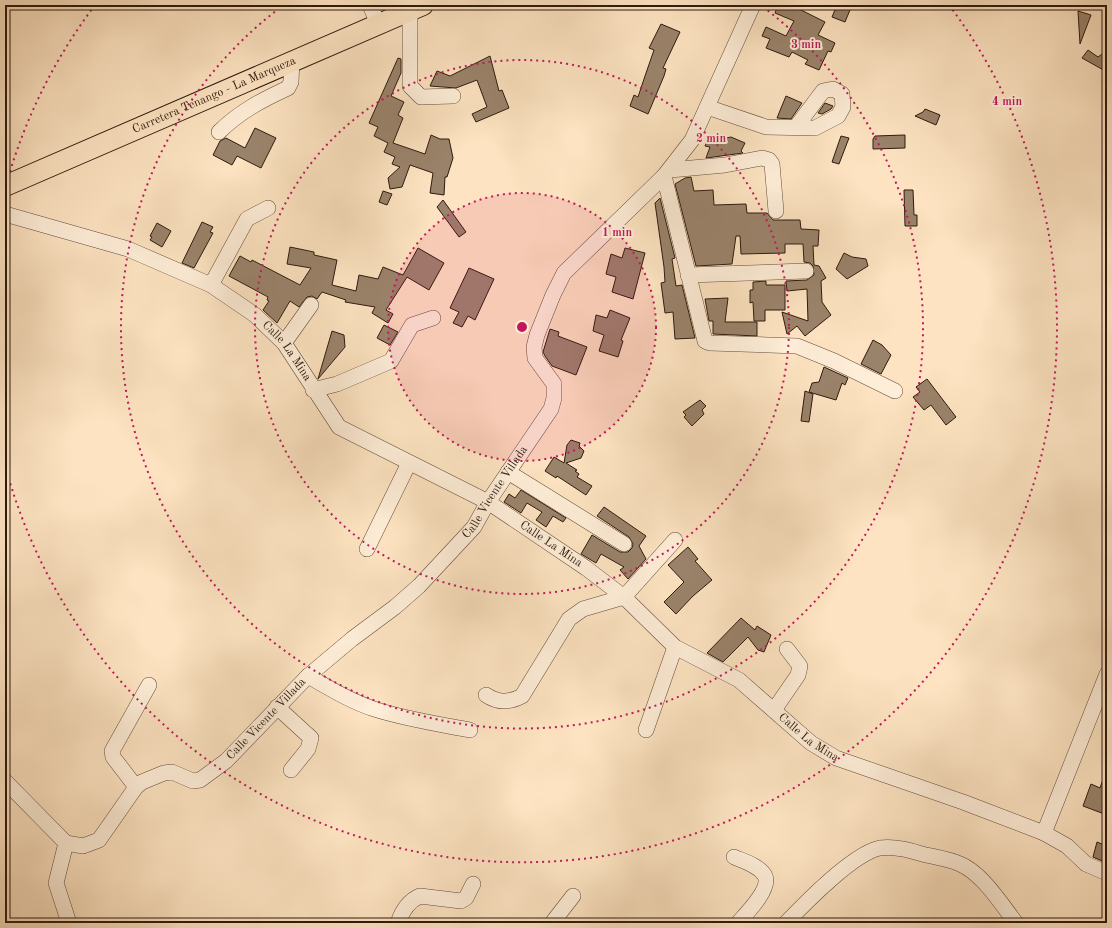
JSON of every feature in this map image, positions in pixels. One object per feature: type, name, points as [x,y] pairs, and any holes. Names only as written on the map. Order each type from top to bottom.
[{"type":"main road","name":"Carretera Tenango - La Marqueza","points":[[5,186],[417,8]]},
{"type":"street","points":[[370,5],[378,24]]},
{"type":"street","name":"Calle Vicente Villada","points":[[66,843],[83,846],[99,840],[136,787],[142,782],[164,773],[172,772],[192,781],[205,778],[226,761],[308,676],[419,586],[474,527],[488,502],[551,409],[554,398],[554,384],[536,358],[534,347],[536,335],[564,273],[667,173],[692,140],[754,5]]},
{"type":"street","points":[[417,8],[410,86],[421,97],[453,96]]},
{"type":"street","points":[[219,132],[231,120],[250,106],[288,88],[291,82],[292,61]]},
{"type":"street","points":[[708,107],[766,127],[796,127]]},
{"type":"street","points":[[776,211],[772,164],[768,160],[762,158],[667,173],[688,275],[703,336],[707,342],[797,346],[834,361],[895,392]]},
{"type":"street","points":[[211,285],[247,219],[268,208]]},
{"type":"street","name":"Calle La Mina","points":[[5,214],[128,250],[211,285],[255,315],[284,343],[339,428],[488,502],[586,568],[624,597],[675,647],[739,680],[811,743],[836,758],[963,802],[1044,834],[1067,846],[1086,864],[1107,873]]},
{"type":"street","points":[[688,275],[806,271]]},
{"type":"street","points":[[284,343],[311,305]]},
{"type":"street","points":[[313,390],[337,384],[389,362],[394,358],[412,325],[432,318]]},
{"type":"street","points":[[367,549],[409,463]]},
{"type":"street","points":[[508,472],[624,544]]},
{"type":"street","points":[[486,695],[494,700],[504,702],[514,700],[522,696],[569,619],[582,609],[624,597],[675,540]]},
{"type":"street","points":[[646,730],[675,647]]},
{"type":"street","points":[[774,710],[798,675],[800,666],[787,649]]},
{"type":"street","points":[[1044,834],[1107,674]]},
{"type":"street","points":[[308,676],[350,699],[374,709],[429,723],[470,730]]},
{"type":"street","points":[[136,787],[113,757],[112,751],[149,686]]},
{"type":"street","points":[[277,707],[311,738],[308,749],[291,770]]},
{"type":"street","points":[[5,781],[66,843],[56,883],[69,923]]},
{"type":"street","points":[[786,923],[827,883],[848,867],[869,853],[880,848],[892,848],[914,851],[960,864],[968,868],[997,897],[1016,923]]},
{"type":"street","points":[[734,857],[757,868],[765,876],[766,885],[752,907],[738,923]]},
{"type":"street","points":[[398,923],[401,913],[408,904],[416,898],[420,896],[461,901],[466,898],[473,884]]},
{"type":"street","points":[[552,923],[573,896]]},
{"type":"building","points":[[778,5],[798,5],[797,8],[825,22],[818,35],[835,43],[831,52],[828,51],[819,70],[805,64],[808,60],[792,52],[789,57],[766,48],[770,39],[762,36],[766,27],[786,36],[794,21],[775,13]]},
{"type":"building","points":[[837,5],[852,5],[845,22],[832,17]]},
{"type":"building","points":[[1078,11],[1091,15],[1080,44]]},
{"type":"building","points":[[661,24],[680,32],[663,68],[666,69],[664,76],[648,114],[630,106],[634,95],[638,97],[654,50],[649,48]]},
{"type":"building","points":[[1088,50],[1098,57],[1102,54],[1107,56],[1107,72],[1082,58]]},
{"type":"building","points":[[490,56],[499,91],[502,90],[509,108],[476,122],[472,114],[487,107],[477,80],[456,88],[430,86],[437,71],[450,76]]},
{"type":"building","points":[[398,58],[401,59],[401,73],[391,96],[404,102],[398,115],[403,118],[393,143],[425,154],[431,135],[440,139],[449,139],[453,158],[447,177],[445,177],[444,195],[430,193],[433,173],[410,165],[402,187],[390,189],[388,178],[400,167],[392,164],[395,157],[384,152],[388,143],[374,136],[378,127],[369,123]]},
{"type":"building","points":[[786,96],[802,103],[791,119],[777,118]]},
{"type":"building","points":[[825,103],[833,106],[831,109],[822,114],[818,113]]},
{"type":"building","points":[[925,109],[940,115],[936,125],[915,116],[923,112]]},
{"type":"building","points":[[255,128],[276,138],[261,168],[237,156],[232,165],[213,155],[220,141],[226,138],[245,148]]},
{"type":"building","points":[[905,135],[905,148],[873,149],[873,139],[875,136]]},
{"type":"building","points":[[841,136],[849,138],[839,164],[832,162]]},
{"type":"building","points":[[709,137],[724,143],[726,138],[731,137],[745,143],[741,151],[743,153],[706,158],[710,147],[705,146]]},
{"type":"building","points":[[691,177],[694,191],[713,190],[714,205],[746,204],[747,213],[767,213],[773,220],[800,220],[801,229],[819,230],[818,246],[813,246],[814,265],[819,266],[826,278],[821,281],[822,302],[831,315],[805,336],[797,326],[787,334],[782,312],[808,321],[807,289],[787,291],[786,281],[807,280],[814,275],[813,266],[810,263],[804,262],[803,244],[785,244],[785,253],[741,254],[740,236],[736,236],[732,264],[696,266],[675,184],[685,178]]},
{"type":"building","points":[[904,190],[913,190],[914,215],[917,215],[917,226],[905,226]]},
{"type":"building","points":[[383,191],[392,194],[387,205],[379,202]]},
{"type":"building","points":[[660,198],[675,258],[672,259],[676,286],[682,285],[695,338],[675,339],[673,312],[665,313],[661,283],[665,282],[664,267],[655,203]]},
{"type":"building","points":[[443,200],[466,232],[459,237],[437,207]]},
{"type":"building","points":[[202,222],[213,227],[210,232],[213,233],[194,268],[182,263]]},
{"type":"building","points":[[157,223],[171,231],[162,247],[150,240],[152,237],[150,236]]},
{"type":"building","points":[[290,247],[314,252],[314,255],[337,260],[332,285],[356,291],[359,275],[378,279],[383,267],[403,275],[418,248],[444,263],[429,290],[407,277],[386,310],[393,314],[388,323],[372,313],[375,307],[345,302],[346,300],[322,292],[317,299],[312,296],[307,297],[299,307],[290,301],[277,323],[263,310],[269,301],[267,300],[268,297],[229,276],[240,256],[251,262],[252,260],[300,285],[311,268],[287,264]]},
{"type":"building","points":[[625,248],[645,253],[633,299],[612,292],[616,277],[606,274],[611,254],[622,258]]},
{"type":"building","points":[[844,253],[852,257],[866,259],[868,266],[847,279],[836,269]]},
{"type":"building","points":[[469,268],[494,279],[475,320],[468,316],[462,327],[453,323],[459,312],[450,308]]},
{"type":"building","points":[[766,281],[766,285],[785,285],[785,310],[765,310],[765,321],[754,321],[753,302],[750,303],[750,290],[753,290],[753,282]]},
{"type":"building","points":[[728,298],[725,322],[757,322],[757,336],[713,334],[713,321],[709,321],[705,299]]},
{"type":"building","points":[[610,310],[630,318],[621,340],[623,341],[618,357],[599,351],[604,335],[593,331],[596,315],[607,318]]},
{"type":"building","points":[[384,325],[398,332],[390,345],[377,338]]},
{"type":"building","points":[[550,329],[559,332],[558,336],[587,347],[576,375],[552,366],[545,356],[543,352]]},
{"type":"building","points":[[332,331],[344,335],[345,347],[318,379]]},
{"type":"building","points":[[873,340],[882,345],[891,355],[881,374],[861,364]]},
{"type":"building","points":[[824,367],[848,378],[845,385],[842,383],[836,400],[809,392],[812,383],[819,382]]},
{"type":"building","points":[[927,379],[956,417],[946,425],[931,405],[924,410],[913,397],[920,392],[916,387]]},
{"type":"building","points":[[805,391],[813,394],[809,422],[801,421]]},
{"type":"building","points":[[700,400],[706,406],[702,410],[704,414],[692,426],[684,417],[686,415],[683,412]]},
{"type":"building","points":[[571,440],[580,443],[579,446],[584,451],[581,458],[566,463],[577,470],[575,471],[579,474],[577,477],[592,486],[586,495],[557,476],[556,478],[545,471],[554,457],[564,463],[567,445]]},
{"type":"building","points":[[521,490],[566,518],[563,522],[553,516],[546,527],[536,520],[542,512],[527,503],[521,513],[504,502],[509,494],[515,498]]},
{"type":"building","points":[[604,507],[646,536],[639,546],[646,559],[628,579],[620,570],[624,567],[601,554],[596,563],[581,554],[592,535],[620,552],[628,552],[632,548],[633,544],[629,537],[597,516]]},
{"type":"building","points":[[688,547],[698,559],[695,561],[712,580],[693,596],[676,614],[664,602],[684,582],[668,565]]},
{"type":"building","points":[[741,618],[755,630],[757,626],[771,635],[764,652],[758,650],[748,637],[723,662],[707,653]]},
{"type":"building","points":[[1106,771],[1107,815],[1083,806],[1091,784],[1100,788]]},
{"type":"building","points":[[1097,842],[1107,846],[1107,863],[1093,857]]}]
